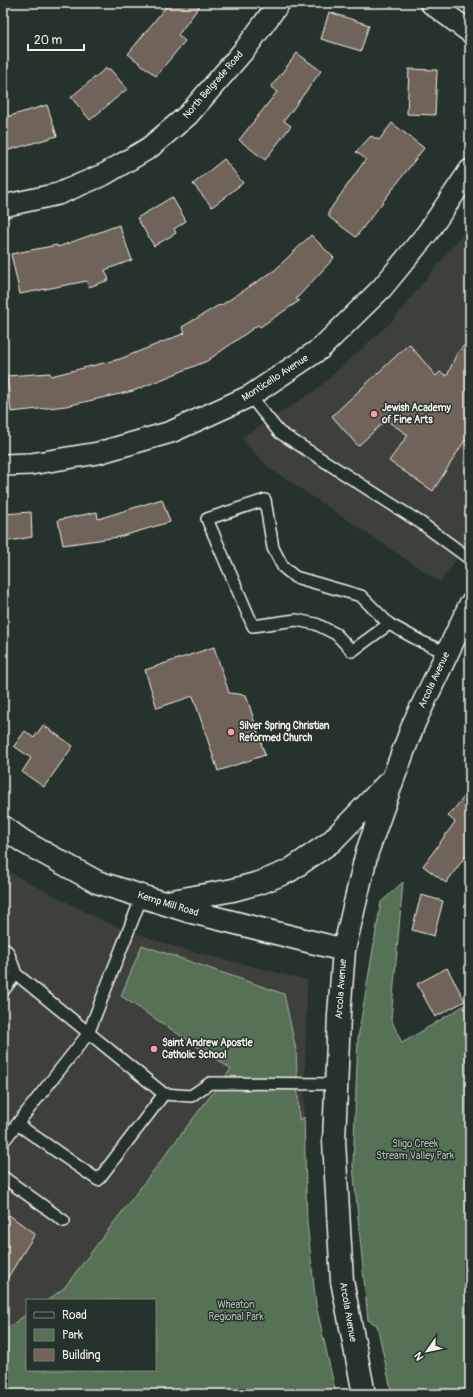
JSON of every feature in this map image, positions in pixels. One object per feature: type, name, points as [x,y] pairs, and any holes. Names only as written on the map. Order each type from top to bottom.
[{"type":"street","name":"North Belgrade Road","points":[[3,206],[58,194],[105,174],[149,148],[188,115],[246,48],[279,3]]},
{"type":"street","points":[[431,3],[470,32]]},
{"type":"street","name":"Monticello Avenue","points":[[3,466],[31,464],[98,453],[171,432],[250,396],[320,349],[382,288],[428,232],[470,170]]},
{"type":"street","name":"Arcola Avenue","points":[[364,1394],[342,1281],[334,1142],[339,1015],[344,950],[367,852],[394,776],[414,723],[470,605]]},
{"type":"street","points":[[152,899],[202,896],[233,890],[262,882],[289,871],[331,842],[394,776]]},
{"type":"street","name":"Kemp Mill Road","points":[[3,827],[24,842],[97,882],[188,911],[344,950]]},
{"type":"lane","points":[[250,396],[279,432],[421,523],[470,559]]},
{"type":"lane","points":[[389,624],[352,651],[336,634],[316,624],[296,620],[254,626],[207,519],[265,500],[273,548],[283,567],[295,577],[361,596],[389,624],[447,654]]},
{"type":"lane","points":[[3,1142],[88,1034],[152,899]]},
{"type":"lane","points":[[3,948],[8,952],[16,974],[88,1034],[164,1094],[191,1096],[210,1083],[336,1084]]},
{"type":"lane","points":[[3,991],[16,974]]},
{"type":"lane","points":[[17,1124],[98,1180],[164,1094]]},
{"type":"lane","points":[[3,1177],[64,1221]]},
{"type":"shaded area","name":"Jewish Academy of Fine Arts","points":[[470,225],[470,540],[440,582],[268,467],[241,438],[316,390],[392,321]]},
{"type":"shaded area","name":"Saint Andrew Apostle Catholic School","points":[[3,869],[105,922],[175,947],[307,980],[304,1117],[56,1299],[26,1299],[26,1322],[3,1339]]},
{"type":"green space","name":"Sligo Creek Stream Valley Park","points":[[403,882],[391,1019],[402,1043],[470,1002],[470,1394],[392,1394],[377,1325],[368,1320],[353,1166],[358,1038],[381,902]]},
{"type":"green space","name":"Wheaton Regional Park","points":[[142,945],[284,994],[296,1050],[299,1120],[304,1117],[307,1222],[316,1305],[336,1394],[3,1394],[3,1331],[26,1315],[26,1371],[156,1371],[156,1299],[49,1299],[64,1288],[231,1069],[121,996]]},
{"type":"building","points":[[169,3],[202,3],[178,35],[185,41],[156,76],[128,54]]},
{"type":"building","points":[[329,12],[369,25],[361,51],[321,39]]},
{"type":"building","points":[[297,53],[321,71],[284,121],[291,126],[265,160],[239,140],[277,92],[271,87]]},
{"type":"building","points":[[105,69],[110,69],[127,89],[90,120],[71,97]]},
{"type":"building","points":[[409,69],[437,70],[435,115],[407,114]]},
{"type":"building","points":[[47,105],[57,136],[6,151],[3,141],[3,118]]},
{"type":"building","points":[[392,123],[424,148],[356,237],[329,217],[329,211],[366,159],[356,152],[371,136],[379,140]]},
{"type":"building","points":[[224,159],[243,183],[212,207],[193,184]]},
{"type":"building","points":[[172,197],[186,221],[174,229],[176,233],[154,246],[137,218]]},
{"type":"building","points":[[119,225],[132,260],[105,270],[109,280],[89,287],[87,281],[20,294],[11,254],[57,245],[58,247]]},
{"type":"building","points":[[311,235],[334,258],[296,299],[299,301],[260,327],[258,325],[207,361],[133,391],[66,406],[11,412],[7,376],[50,373],[51,376],[120,359],[185,333],[182,327],[219,305],[220,306],[275,270]]},
{"type":"building","name":"Jewish Academy of Fine Arts","points":[[470,339],[470,444],[465,440],[433,491],[389,461],[408,435],[386,420],[358,446],[332,416],[409,344],[436,376],[440,372],[447,376],[457,353]]},
{"type":"building","points":[[162,499],[170,522],[119,537],[63,545],[58,520],[97,512],[98,519]]},
{"type":"building","points":[[31,512],[32,537],[3,542],[3,514]]},
{"type":"building","name":"Silver Spring Christian Reformed Church","points":[[214,647],[229,693],[246,695],[265,755],[218,771],[193,696],[157,708],[145,670]]},
{"type":"building","points":[[43,725],[73,746],[44,787],[22,772],[31,758],[14,746],[25,731],[34,738]]},
{"type":"building","points":[[470,790],[470,850],[446,883],[423,866],[455,822],[448,816]]},
{"type":"building","points":[[421,895],[443,901],[434,936],[412,930]]},
{"type":"building","points":[[447,968],[465,1001],[435,1017],[417,984]]},
{"type":"building","points":[[9,1215],[35,1234],[3,1285],[3,1223]]},
{"type":"place","name":"Jewish Academy of Fine Arts","points":[[374,414]]},
{"type":"place","name":"Silver Spring Christian Reformed Church","points":[[231,732]]},
{"type":"place","name":"Saint Andrew Apostle Catholic School","points":[[154,1049]]}]
